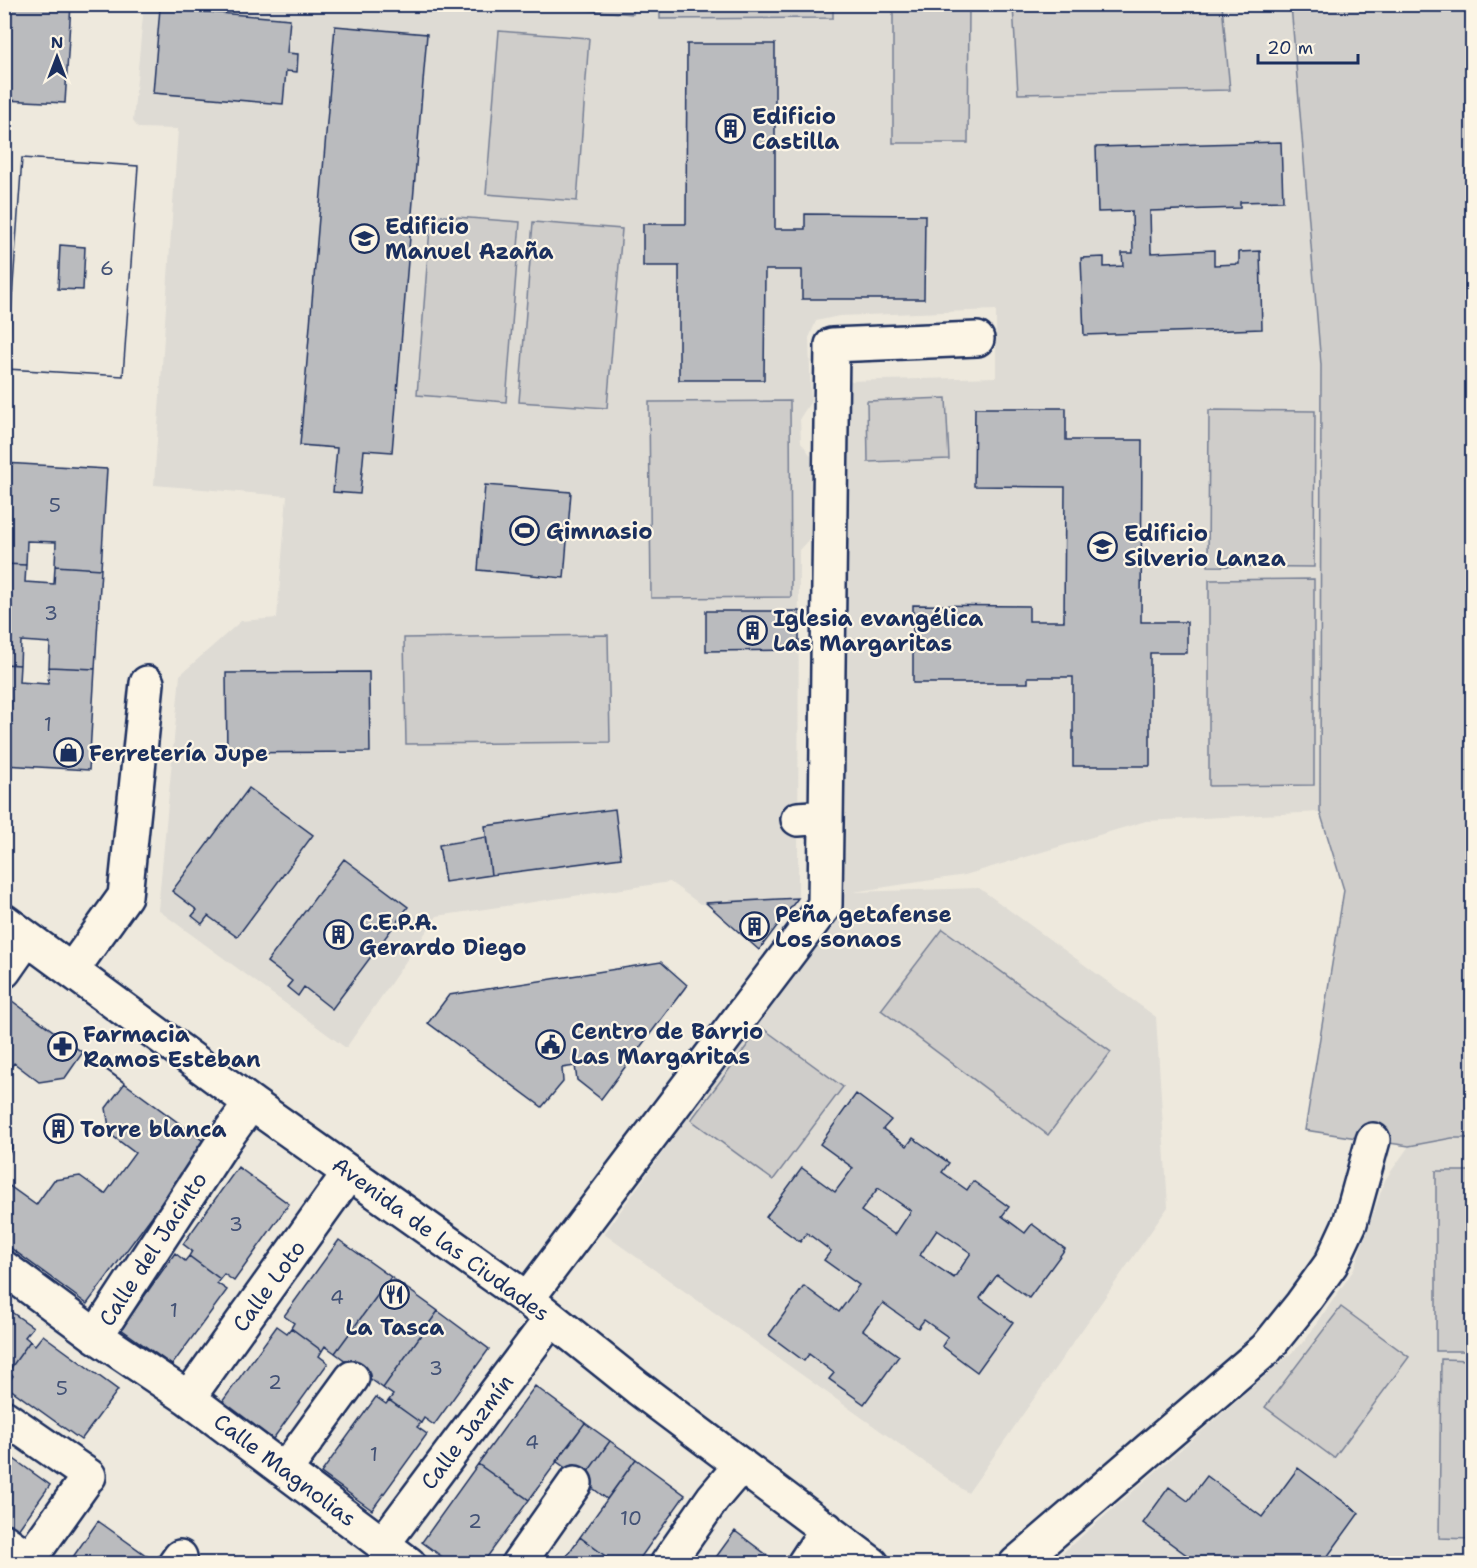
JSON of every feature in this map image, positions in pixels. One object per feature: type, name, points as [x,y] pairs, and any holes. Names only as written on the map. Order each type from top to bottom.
[{"type":"street","name":"Calle Jazmín","points":[[382,1545],[539,1309],[825,904],[812,818],[832,345],[977,339]]},
{"type":"street","points":[[72,969],[125,896],[147,683]]},
{"type":"street","points":[[4,971],[16,929]]},
{"type":"street","name":"Avenida de las Ciudades","points":[[16,929],[251,1103],[539,1309],[638,1388],[873,1563]]},
{"type":"street","name":"Calle del Jacinto","points":[[96,1336],[251,1103]]},
{"type":"street","points":[[1016,1563],[1266,1349],[1302,1304],[1330,1263],[1350,1223],[1373,1140]]},
{"type":"street","name":"Calle Loto","points":[[188,1398],[349,1173]]},
{"type":"street","name":"Calle Magnolias","points":[[4,1268],[96,1336],[188,1398],[409,1563]]},
{"type":"street","points":[[285,1470],[352,1378]]},
{"type":"street","points":[[4,1417],[86,1480],[20,1554]]},
{"type":"street","points":[[667,1563],[713,1498],[741,1465]]},
{"type":"street","points":[[518,1563],[575,1483]]},
{"type":"street","points":[[804,1563],[827,1530]]},
{"type":"shaded area","points":[[527,4],[633,14],[634,4],[1291,5],[1321,365],[1320,812],[1146,821],[965,875],[853,892],[979,888],[1156,1017],[1168,1207],[968,1493],[604,1234],[840,906],[845,893],[846,381],[996,377],[996,310],[839,316],[816,321],[809,338],[811,401],[800,418],[801,442],[811,456],[810,538],[799,550],[798,898],[700,904],[670,882],[437,916],[346,1048],[158,910],[180,675],[241,621],[277,618],[287,496],[154,485],[178,129],[138,128],[133,121],[144,5]]},
{"type":"shaded area","points":[[634,4],[633,14],[527,5]]},
{"type":"shaded area","points":[[660,5],[833,5],[833,18],[660,19]]},
{"type":"shaded area","points":[[893,5],[969,5],[968,143],[893,143]]},
{"type":"shaded area","points":[[1013,5],[1222,5],[1230,90],[1018,94]]},
{"type":"shaded area","points":[[1291,5],[1472,5],[1472,1138],[1452,1138],[1409,1146],[1305,1130],[1344,890],[1320,812],[1321,365]]},
{"type":"shaded area","points":[[499,31],[589,38],[577,201],[486,194]]},
{"type":"shaded area","points":[[431,215],[520,222],[506,402],[417,395]]},
{"type":"shaded area","points":[[533,222],[622,229],[607,408],[519,402]]},
{"type":"shaded area","points":[[946,398],[949,459],[868,462],[867,401]]},
{"type":"shaded area","points":[[790,401],[791,597],[651,598],[649,402]]},
{"type":"shaded area","points":[[1209,410],[1315,411],[1314,567],[1208,566]]},
{"type":"shaded area","points":[[1314,579],[1314,785],[1209,786],[1209,580]]},
{"type":"shaded area","points":[[608,635],[610,742],[406,744],[404,638]]},
{"type":"shaded area","points":[[943,929],[1111,1052],[1048,1135],[881,1010]]},
{"type":"shaded area","points":[[761,1027],[843,1087],[773,1180],[691,1120]]},
{"type":"shaded area","points":[[1452,1138],[1472,1138],[1472,1563],[1054,1564],[1052,1562],[1304,1342],[1353,1271],[1385,1180],[1409,1146]]},
{"type":"shaded area","points":[[1436,1171],[1472,1171],[1472,1351],[1436,1351]]},
{"type":"shaded area","points":[[1341,1307],[1409,1357],[1334,1458],[1265,1407]]},
{"type":"shaded area","points":[[1441,1359],[1472,1360],[1472,1539],[1439,1538]]},
{"type":"building","points":[[4,4],[71,4],[65,103],[4,100]]},
{"type":"building","points":[[160,8],[290,19],[287,53],[298,54],[297,72],[286,71],[283,104],[153,93]]},
{"type":"building","name":"Edificio Manuel Azaña","points":[[335,26],[427,34],[392,452],[364,450],[360,494],[333,492],[337,448],[300,445]]},
{"type":"building","name":"Edificio Castilla","points":[[687,44],[775,44],[775,229],[805,229],[805,214],[925,215],[924,299],[802,299],[802,270],[765,270],[764,380],[679,380],[679,266],[643,266],[643,224],[686,224]]},
{"type":"building","points":[[1281,142],[1283,201],[1240,202],[1240,208],[1150,211],[1151,253],[1214,250],[1214,265],[1239,264],[1239,252],[1260,251],[1262,329],[1084,335],[1081,258],[1104,257],[1104,267],[1123,266],[1122,253],[1133,253],[1132,211],[1098,212],[1096,147]]},
{"type":"building","points":[[22,158],[138,166],[123,376],[7,369]],"holes":[[[60,245],[85,247],[83,290],[58,289]]]},
{"type":"building","points":[[22,158],[138,166],[123,376],[7,369]]},
{"type":"building","name":"Edificio Silverio Lanza","points":[[975,408],[1066,408],[1066,440],[1142,440],[1141,622],[1187,622],[1187,653],[1150,653],[1150,766],[1073,766],[1073,677],[1028,677],[1028,683],[913,683],[913,605],[1029,606],[1029,621],[1064,621],[1065,487],[974,486]]},
{"type":"building","points":[[4,463],[107,469],[101,569],[55,566],[56,542],[27,541],[26,565],[4,564]]},
{"type":"building","name":"Gimnasio","points":[[485,485],[571,492],[564,578],[478,570]]},
{"type":"building","points":[[4,564],[26,565],[25,582],[54,584],[55,566],[101,569],[95,669],[49,667],[50,643],[21,641],[20,665],[4,664]]},
{"type":"building","name":"Iglesia evangélica Las Margaritas","points":[[706,611],[799,611],[799,650],[706,651]]},
{"type":"building","points":[[4,664],[20,665],[19,682],[48,684],[49,667],[95,669],[89,770],[4,765]]},
{"type":"building","points":[[369,672],[370,752],[227,753],[226,673]]},
{"type":"building","points":[[249,788],[313,835],[237,937],[208,916],[202,924],[192,916],[197,910],[172,891]]},
{"type":"building","points":[[615,809],[621,858],[491,875],[485,826]]},
{"type":"building","points":[[486,837],[491,875],[445,882],[439,845]]},
{"type":"building","name":"C.E.P.A. Gerardo Diego","points":[[344,859],[408,907],[332,1009],[304,987],[298,996],[287,987],[292,981],[267,962]]},
{"type":"building","name":"Peña getafense Los sonaos","points":[[798,898],[759,950],[706,903]]},
{"type":"building","name":"Centro de Barrio Las Margaritas","points":[[661,962],[687,985],[601,1099],[577,1080],[575,1066],[562,1068],[563,1082],[542,1107],[428,1023],[449,995]]},
{"type":"building","points":[[4,995],[206,1143],[87,1304],[4,1243]]},
{"type":"building","name":"Torre blanca","points":[[83,1052],[125,1083],[106,1108],[110,1134],[135,1153],[105,1194],[80,1176],[54,1180],[36,1205],[4,1182],[4,1160],[12,1149],[9,1124],[4,1121],[4,1076],[14,1063],[39,1082],[65,1078]]},
{"type":"building","points":[[856,1094],[891,1120],[883,1129],[907,1146],[913,1138],[949,1163],[942,1172],[967,1190],[973,1181],[1009,1207],[1002,1216],[1025,1233],[1032,1224],[1065,1249],[1029,1298],[997,1275],[980,1298],[1013,1322],[977,1372],[942,1346],[948,1337],[924,1320],[918,1328],[883,1303],[863,1330],[899,1356],[864,1404],[829,1379],[834,1373],[809,1354],[804,1361],[769,1335],[804,1286],[839,1312],[859,1285],[824,1260],[831,1251],[807,1233],[800,1242],[766,1217],[802,1168],[835,1192],[853,1168],[820,1144]],"holes":[[[878,1188],[911,1211],[895,1235],[861,1211]],[[937,1230],[971,1253],[954,1278],[920,1255]]]},
{"type":"building","points":[[238,1167],[289,1204],[234,1281],[224,1274],[220,1279],[189,1256],[192,1251],[183,1244]]},
{"type":"building","points":[[339,1240],[391,1277],[335,1353],[325,1346],[322,1351],[291,1328],[294,1323],[284,1316]]},
{"type":"building","points":[[175,1253],[185,1261],[189,1256],[220,1279],[217,1283],[227,1290],[172,1365],[121,1329]]},
{"type":"building","points":[[391,1277],[438,1311],[383,1388],[335,1353]]},
{"type":"building","points":[[4,1307],[33,1327],[25,1337],[30,1341],[8,1372],[4,1370]]},
{"type":"building","points":[[438,1311],[489,1349],[434,1425],[424,1418],[421,1423],[389,1400],[393,1395],[383,1388]]},
{"type":"building","points":[[277,1326],[287,1333],[291,1328],[322,1351],[319,1356],[328,1363],[273,1439],[222,1402]]},
{"type":"building","points":[[43,1335],[118,1390],[81,1440],[6,1386],[13,1376],[8,1372],[30,1341],[35,1345]]},
{"type":"building","points":[[535,1386],[585,1423],[529,1500],[478,1464]]},
{"type":"building","points":[[376,1397],[386,1404],[389,1400],[421,1423],[417,1427],[427,1434],[372,1510],[321,1473]]},
{"type":"building","points":[[585,1423],[610,1441],[582,1480],[556,1461]]},
{"type":"building","points":[[610,1441],[636,1459],[607,1499],[582,1480]]},
{"type":"building","points":[[4,1452],[50,1485],[13,1537],[4,1531]]},
{"type":"building","points":[[636,1459],[685,1495],[636,1564],[616,1564],[580,1537]]},
{"type":"building","points":[[478,1464],[529,1500],[482,1564],[452,1564],[422,1542]]},
{"type":"building","points":[[1298,1468],[1359,1513],[1322,1564],[1199,1564],[1143,1523],[1169,1487],[1188,1501],[1207,1476],[1262,1517]]},
{"type":"building","points":[[98,1521],[147,1556],[142,1564],[68,1564]]},
{"type":"building","points":[[735,1531],[779,1564],[711,1564]]},
{"type":"building","points":[[580,1537],[616,1564],[561,1564]]},
{"type":"place","name":"Edificio Castilla","points":[[731,129]]},
{"type":"place","name":"Edificio Manuel Azaña","points":[[364,239]]},
{"type":"place","name":"Gimnasio","points":[[525,531]]},
{"type":"place","name":"Edificio Silverio Lanza","points":[[1103,546]]},
{"type":"place","name":"Iglesia evangélica Las Margaritas","points":[[752,631]]},
{"type":"place","name":"Ferretería Jupe","points":[[68,753]]},
{"type":"place","name":"Peña getafense Los sonaos","points":[[754,927]]},
{"type":"place","name":"C.E.P.A. Gerardo Diego","points":[[338,935]]},
{"type":"place","name":"Centro de Barrio Las Margaritas","points":[[550,1044]]},
{"type":"place","name":"Farmacia Ramos Esteban","points":[[62,1047]]},
{"type":"place","name":"Torre blanca","points":[[59,1129]]},
{"type":"place","name":"La Tasca","points":[[395,1295]]}]
